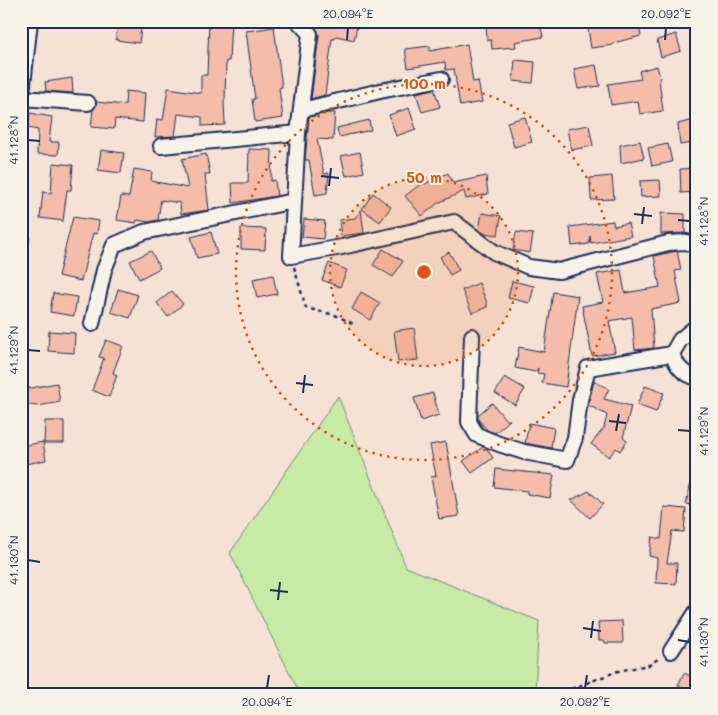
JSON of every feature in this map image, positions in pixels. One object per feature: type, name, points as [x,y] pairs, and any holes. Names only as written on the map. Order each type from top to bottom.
[{"type":"street","points":[[30,21],[22,101],[88,103]]},
{"type":"street","points":[[298,21],[310,34],[298,133],[291,256],[342,247],[454,222],[494,252],[529,267],[559,272],[668,244],[687,242],[697,247]]},
{"type":"street","points":[[302,110],[380,91],[441,79]]},
{"type":"street","points":[[161,146],[298,133]]},
{"type":"street","points":[[92,324],[104,270],[114,245],[144,232],[294,202]]},
{"type":"street","points":[[697,326],[680,340],[672,354],[676,365],[688,375],[697,378]]},
{"type":"street","points":[[472,336],[469,422],[478,435],[524,452],[567,460],[575,438],[580,400],[588,368],[672,354]]},
{"type":"street","points":[[671,651],[697,611]]},
{"type":"path","points":[[291,256],[306,308],[335,314],[354,324]]},
{"type":"path","points":[[565,694],[570,689],[618,671],[649,665],[671,651]]},
{"type":"green space","points":[[338,396],[406,567],[539,621],[535,694],[300,694],[230,553]]},
{"type":"building","points":[[118,21],[142,21],[139,43],[116,40]]},
{"type":"building","points":[[209,21],[231,21],[229,61],[226,61],[225,125],[202,126],[202,117],[178,114],[175,136],[155,137],[157,119],[163,120],[168,88],[201,93],[201,75],[207,75]]},
{"type":"building","points":[[315,21],[331,21],[357,27],[354,40],[336,36],[335,39],[332,39],[325,95],[311,99],[319,35]]},
{"type":"building","points":[[540,21],[543,37],[515,42],[516,47],[492,49],[491,40],[487,40],[486,24]]},
{"type":"building","points":[[638,21],[641,36],[613,43],[613,45],[591,48],[588,28],[609,24],[610,27]]},
{"type":"building","points":[[274,27],[282,87],[279,88],[283,118],[255,122],[252,99],[255,99],[246,31]]},
{"type":"building","points":[[676,34],[681,51],[661,57],[657,40]]},
{"type":"building","points":[[467,44],[473,82],[478,81],[482,102],[460,106],[454,69],[446,70],[445,62],[408,68],[405,49],[430,46],[430,51]]},
{"type":"building","points":[[515,60],[535,62],[533,83],[513,81]]},
{"type":"building","points":[[596,65],[600,86],[578,89],[574,69]]},
{"type":"building","points":[[657,66],[663,111],[640,114],[638,101],[611,105],[608,84],[641,79],[639,71]]},
{"type":"building","points":[[72,78],[73,93],[46,91],[45,82]]},
{"type":"building","points":[[434,89],[440,107],[422,112],[416,93]]},
{"type":"building","points":[[126,91],[145,93],[143,122],[115,119],[114,129],[91,127],[96,102],[125,105]]},
{"type":"building","points":[[409,108],[416,129],[396,136],[389,115]]},
{"type":"building","points":[[30,113],[52,117],[49,142],[59,142],[58,155],[37,154],[38,130],[28,128]]},
{"type":"building","points":[[335,113],[333,140],[317,139],[324,174],[329,173],[327,193],[315,195],[309,160],[305,160],[309,117]]},
{"type":"building","points":[[525,117],[532,142],[514,147],[507,122]]},
{"type":"building","points":[[697,119],[697,142],[680,145],[678,124]]},
{"type":"building","points":[[369,120],[371,130],[339,137],[337,128]]},
{"type":"building","points":[[589,125],[593,146],[571,150],[567,129]]},
{"type":"building","points":[[640,141],[644,158],[621,163],[620,145]]},
{"type":"building","points":[[668,144],[672,162],[652,166],[648,148]]},
{"type":"building","points":[[249,149],[272,150],[271,181],[275,180],[277,196],[233,203],[232,183],[248,183]]},
{"type":"building","points":[[101,150],[124,153],[121,173],[98,170]]},
{"type":"building","points":[[360,152],[364,172],[346,176],[341,156]]},
{"type":"building","points":[[206,154],[210,174],[205,174],[209,210],[181,214],[180,203],[161,200],[158,220],[149,222],[137,220],[136,223],[117,220],[121,196],[129,197],[134,169],[152,172],[151,181],[188,188],[182,159]]},
{"type":"building","points":[[53,163],[73,165],[71,190],[67,190],[63,221],[40,218],[43,192],[51,193]]},
{"type":"building","points":[[697,168],[697,192],[681,193],[680,169]]},
{"type":"building","points":[[448,173],[453,183],[486,176],[488,194],[466,199],[464,191],[438,203],[422,216],[405,196],[423,182],[425,184]]},
{"type":"building","points":[[612,176],[614,199],[591,200],[590,178]]},
{"type":"building","points":[[660,180],[661,196],[641,197],[640,181]]},
{"type":"building","points":[[373,193],[391,207],[380,222],[362,209]]},
{"type":"building","points":[[361,210],[364,233],[341,236],[339,220],[355,218]]},
{"type":"building","points":[[482,213],[501,216],[498,235],[484,233],[479,230]]},
{"type":"building","points":[[661,213],[685,214],[685,233],[661,234]]},
{"type":"building","points":[[73,217],[99,221],[97,234],[93,233],[81,281],[58,276]]},
{"type":"building","points":[[304,219],[325,221],[323,239],[302,237]]},
{"type":"building","points":[[613,221],[614,226],[628,223],[631,236],[591,243],[590,236],[589,244],[572,246],[570,227]]},
{"type":"building","points":[[241,228],[266,229],[265,250],[241,249]]},
{"type":"building","points":[[211,232],[217,254],[197,258],[191,237]]},
{"type":"building","points":[[516,232],[533,234],[530,253],[513,250]]},
{"type":"building","points":[[383,249],[403,261],[393,277],[373,265]]},
{"type":"building","points":[[151,251],[160,268],[139,279],[130,261]]},
{"type":"building","points":[[677,251],[681,270],[675,271],[681,303],[651,309],[654,348],[635,350],[632,317],[609,321],[615,352],[592,356],[582,306],[603,302],[597,274],[621,270],[625,293],[660,287],[654,256]]},
{"type":"building","points":[[449,252],[459,270],[450,275],[440,257]]},
{"type":"building","points":[[329,263],[347,270],[340,287],[322,280]]},
{"type":"building","points":[[273,275],[277,294],[257,298],[253,279]]},
{"type":"building","points":[[512,281],[534,286],[530,303],[508,298]]},
{"type":"building","points":[[479,283],[487,307],[472,313],[462,290]]},
{"type":"building","points":[[118,289],[138,295],[130,318],[111,312]]},
{"type":"building","points":[[172,291],[183,304],[168,317],[157,303]]},
{"type":"building","points":[[361,292],[380,303],[370,320],[352,309]]},
{"type":"building","points":[[553,292],[578,296],[566,387],[542,383],[544,374],[537,373],[538,368],[535,372],[515,368],[519,347],[544,352]]},
{"type":"building","points":[[53,293],[77,297],[74,316],[50,312]]},
{"type":"building","points":[[414,328],[418,360],[398,362],[394,331]]},
{"type":"building","points":[[49,331],[75,333],[74,353],[48,351]]},
{"type":"building","points":[[106,340],[123,346],[113,373],[117,375],[109,397],[92,390],[104,358],[99,357]]},
{"type":"building","points":[[505,377],[525,389],[515,405],[495,393]]},
{"type":"building","points":[[594,381],[609,389],[604,399],[631,406],[623,438],[627,441],[620,451],[616,448],[609,457],[591,444],[604,428],[607,415],[588,405]]},
{"type":"building","points":[[57,383],[60,402],[38,406],[21,404],[21,390]]},
{"type":"building","points":[[645,386],[664,393],[656,412],[637,405]]},
{"type":"building","points":[[433,393],[439,415],[421,421],[414,398]]},
{"type":"building","points":[[492,403],[506,420],[510,420],[495,433],[487,430],[478,419],[478,415]]},
{"type":"building","points":[[45,421],[64,421],[64,443],[44,443]]},
{"type":"building","points":[[529,423],[554,428],[551,448],[525,443]]},
{"type":"building","points":[[43,442],[46,460],[21,465],[21,446]]},
{"type":"building","points":[[446,442],[459,516],[439,519],[431,477],[436,476],[430,445]]},
{"type":"building","points":[[483,447],[486,448],[493,458],[472,473],[463,461]]},
{"type":"building","points":[[496,469],[554,475],[550,498],[527,494],[527,491],[494,487]]},
{"type":"building","points":[[693,474],[697,475],[697,506],[686,504]]},
{"type":"building","points":[[589,491],[603,504],[590,518],[571,500]]},
{"type":"building","points":[[664,507],[686,509],[684,532],[672,531],[667,563],[677,563],[676,584],[656,583],[657,558],[649,556],[652,537],[661,539]]},
{"type":"building","points":[[622,621],[623,643],[605,643],[604,640],[599,640],[598,622]]},
{"type":"building","points":[[684,673],[697,679],[697,694],[678,685]]}]
